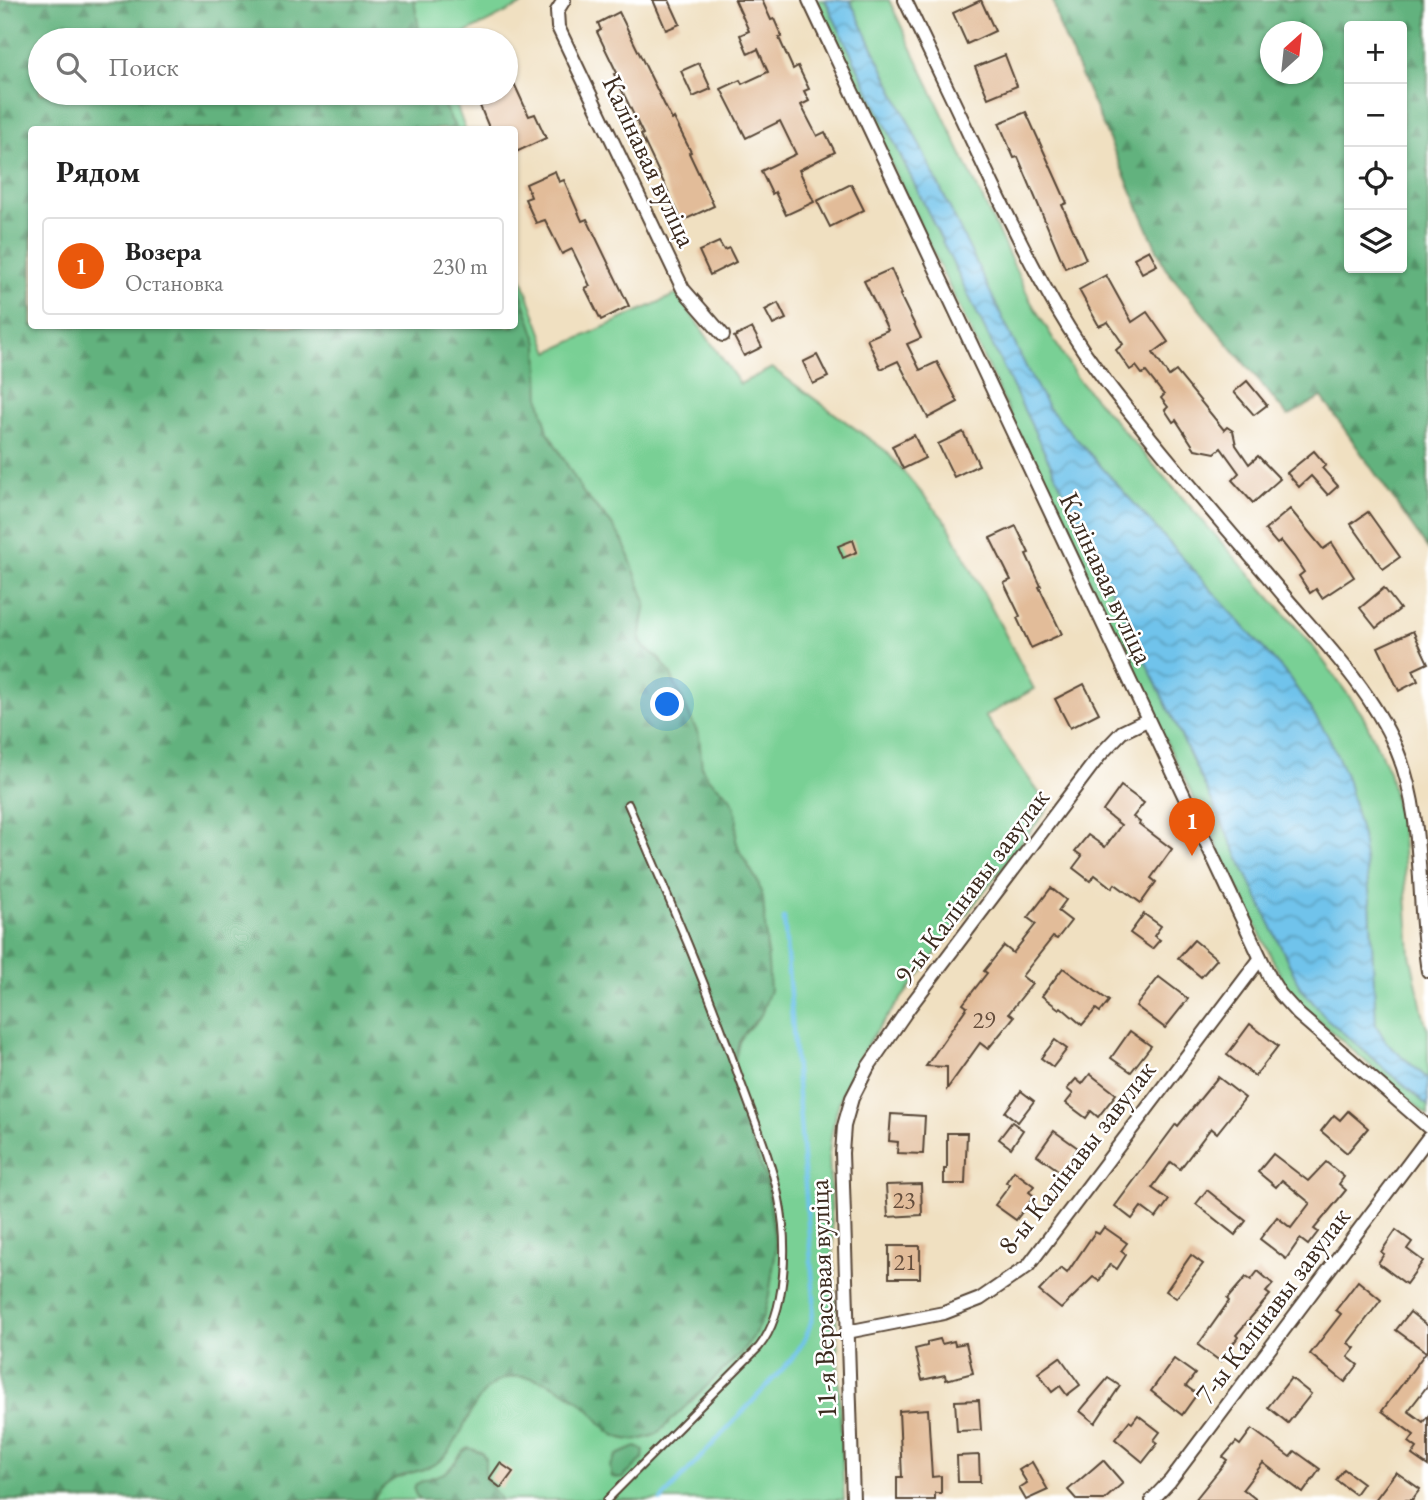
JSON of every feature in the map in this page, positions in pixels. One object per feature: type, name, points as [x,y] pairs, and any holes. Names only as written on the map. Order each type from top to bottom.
[{"type":"street","name":"Калінавая вуліца","points":[[564,0],[557,11],[558,27],[683,289],[723,335]]},
{"type":"street","name":"Калінавая вуліца","points":[[809,0],[1260,959],[1280,994],[1298,1014],[1428,1127]]},
{"type":"street","points":[[905,0],[1029,260],[1072,335],[1155,444],[1358,685],[1384,725],[1407,780],[1415,816],[1423,939],[1428,971]]},
{"type":"street","name":"9-ы Калінавы завулак","points":[[852,1098],[868,1067],[908,1009],[1100,755],[1122,732],[1147,720]]},
{"type":"street","name":"8-ы Калінавы завулак","points":[[847,1332],[944,1312],[980,1300],[1028,1266],[1260,959]]},
{"type":"street","name":"11-я Верасовая вуліца","points":[[852,1098],[844,1126],[842,1153],[853,1500]]},
{"type":"street","name":"7-ы Калінавы завулак","points":[[1153,1500],[1428,1138]]},
{"type":"lane","points":[[607,1500],[770,1334],[778,1310],[783,1266],[780,1202],[763,1145],[710,995],[628,804]]},
{"type":"green space","points":[[0,0],[531,0],[475,28],[28,28],[28,105],[456,105],[464,126],[28,126],[28,329],[518,329],[518,268],[549,352],[677,294],[740,384],[772,368],[886,451],[947,523],[1034,689],[985,716],[1049,807],[874,1034],[856,1063],[838,1105],[829,1153],[844,1500],[0,1500]]},
{"type":"green space","points":[[0,0],[414,0],[419,28],[28,28],[28,105],[443,105],[454,126],[28,126],[28,329],[518,329],[518,284],[538,343],[540,400],[548,432],[584,494],[610,522],[623,541],[646,602],[640,640],[670,673],[699,736],[702,768],[708,778],[729,796],[734,805],[737,817],[736,840],[758,882],[763,898],[770,990],[761,1015],[739,1042],[732,1072],[738,1107],[768,1190],[776,1249],[764,1315],[741,1353],[657,1434],[648,1437],[630,1440],[615,1436],[586,1407],[565,1391],[540,1380],[514,1377],[501,1380],[483,1394],[453,1446],[438,1462],[389,1482],[373,1500],[0,1500]]},
{"type":"green space","points":[[813,0],[889,0],[1031,302],[1077,378],[1311,644],[1362,714],[1389,771],[1402,835],[1410,954],[1428,1029],[1428,1116],[1309,1012],[1287,989],[1157,723]]},
{"type":"green space","points":[[1053,0],[1428,0],[1428,549],[1322,397],[1288,416],[1165,268],[1059,25]]},
{"type":"green space","points":[[636,1447],[644,1450],[643,1459],[622,1479],[612,1477],[610,1467],[617,1455]]},
{"type":"green space","points":[[469,1448],[481,1452],[485,1458],[485,1478],[501,1500],[420,1500],[414,1488],[417,1484],[446,1472],[462,1452]]},
{"type":"water","points":[[825,0],[850,0],[1029,373],[1048,407],[1289,677],[1329,737],[1347,778],[1362,836],[1370,898],[1376,1025],[1387,1043],[1428,1079],[1428,1106],[1326,1018],[1300,987],[1125,618]]},
{"type":"building","points":[[653,0],[669,0],[680,24],[666,30]]},
{"type":"building","points":[[735,0],[762,0],[771,20],[774,19],[793,69],[798,66],[809,89],[804,91],[809,101],[801,105],[817,136],[825,132],[835,152],[799,170],[814,202],[786,215],[761,171],[796,154],[780,121],[746,138],[721,89],[740,80],[742,84],[768,72],[758,49],[748,54],[740,35],[749,31]]},
{"type":"building","points":[[981,0],[995,31],[967,44],[953,13]]},
{"type":"building","points":[[619,12],[672,120],[674,118],[691,152],[689,153],[714,206],[682,221],[641,135],[643,134],[614,74],[617,73],[597,32],[601,30],[598,23]]},
{"type":"building","points":[[1005,55],[1017,86],[988,98],[975,67]]},
{"type":"building","points":[[699,63],[711,89],[693,97],[681,71]]},
{"type":"building","points":[[518,92],[529,116],[535,114],[546,138],[518,151],[518,126],[488,126],[480,106],[518,105]]},
{"type":"building","points":[[1026,112],[1067,203],[1062,205],[1086,259],[1065,268],[1018,157],[1014,158],[999,123]]},
{"type":"building","points":[[555,171],[559,182],[564,180],[582,221],[587,219],[629,306],[601,320],[585,288],[590,286],[572,249],[562,254],[545,220],[536,223],[525,199],[531,197],[526,184]]},
{"type":"building","points":[[851,184],[864,210],[830,227],[817,201]]},
{"type":"building","points":[[719,242],[724,250],[729,248],[736,262],[710,275],[699,251]]},
{"type":"building","points":[[1149,250],[1157,265],[1142,273],[1134,258]]},
{"type":"building","points":[[891,269],[902,294],[900,295],[921,338],[907,344],[920,370],[937,362],[958,402],[928,418],[898,361],[881,369],[867,339],[888,330],[864,281]]},
{"type":"building","points":[[1106,275],[1132,322],[1147,312],[1168,342],[1153,353],[1169,376],[1176,371],[1224,430],[1227,427],[1233,431],[1236,445],[1249,464],[1258,456],[1280,479],[1253,503],[1232,480],[1239,473],[1221,448],[1215,453],[1195,449],[1176,420],[1173,422],[1165,410],[1168,407],[1161,398],[1164,395],[1146,372],[1142,374],[1136,366],[1130,370],[1116,350],[1123,344],[1108,322],[1099,326],[1079,290]]},
{"type":"building","points":[[778,303],[786,319],[773,325],[765,310]]},
{"type":"building","points":[[752,328],[762,347],[744,356],[734,337]]},
{"type":"building","points":[[817,355],[828,377],[813,384],[803,362]]},
{"type":"building","points":[[1247,381],[1267,405],[1254,415],[1234,392]]},
{"type":"building","points":[[963,432],[979,465],[954,477],[938,444]]},
{"type":"building","points":[[914,435],[925,458],[903,469],[892,446]]},
{"type":"building","points":[[1314,451],[1326,465],[1322,468],[1338,486],[1328,495],[1311,476],[1299,487],[1287,473]]},
{"type":"building","points":[[1290,509],[1323,549],[1332,543],[1354,577],[1322,598],[1316,589],[1310,593],[1299,576],[1304,572],[1294,557],[1281,541],[1277,544],[1265,530]]},
{"type":"building","points":[[1368,512],[1400,557],[1383,569],[1351,524]]},
{"type":"building","points":[[1016,526],[1029,553],[1026,554],[1041,586],[1039,587],[1062,634],[1031,648],[1017,618],[1020,616],[1004,583],[1011,580],[990,538]]},
{"type":"building","points":[[853,540],[857,552],[843,558],[838,546]]},
{"type":"building","points":[[1384,588],[1400,609],[1376,628],[1360,608]]},
{"type":"building","points":[[1413,631],[1428,663],[1413,670],[1418,681],[1399,691],[1378,647]]},
{"type":"building","points":[[1084,684],[1099,713],[1070,728],[1055,699]]},
{"type":"building","points":[[1121,786],[1144,803],[1133,817],[1172,849],[1151,878],[1156,882],[1141,903],[1115,884],[1112,888],[1095,875],[1090,881],[1073,868],[1082,856],[1075,851],[1088,835],[1105,847],[1121,825],[1103,811]]},
{"type":"building","points":[[1051,888],[1066,900],[1058,911],[1071,921],[1057,939],[1053,937],[1022,976],[1032,984],[1009,1013],[1014,1017],[988,1049],[980,1043],[947,1089],[947,1067],[926,1066],[967,1007],[963,1004],[987,973],[984,971],[1004,946],[1013,953],[1036,924],[1028,918]]},
{"type":"building","points":[[1144,914],[1161,926],[1154,936],[1160,940],[1152,949],[1130,933]]},
{"type":"building","points":[[1194,940],[1217,959],[1201,977],[1178,958]]},
{"type":"building","points":[[1063,968],[1109,1001],[1100,1012],[1096,1009],[1082,1025],[1061,1007],[1059,1009],[1042,996]]},
{"type":"building","points":[[1159,977],[1188,999],[1165,1028],[1136,1006]]},
{"type":"building","points":[[1250,1024],[1278,1046],[1255,1076],[1227,1055]]},
{"type":"building","points":[[1130,1031],[1151,1046],[1131,1072],[1111,1058]]},
{"type":"building","points":[[1055,1040],[1067,1049],[1053,1067],[1041,1058]]},
{"type":"building","points":[[1090,1074],[1116,1094],[1098,1117],[1091,1111],[1086,1118],[1066,1103],[1073,1094],[1067,1089],[1076,1079],[1082,1084]]},
{"type":"building","points":[[1218,1077],[1245,1098],[1217,1133],[1211,1128],[1180,1169],[1171,1162],[1152,1188],[1169,1200],[1156,1218],[1141,1207],[1132,1219],[1115,1206],[1176,1124],[1178,1126]]},
{"type":"building","points":[[1021,1091],[1034,1101],[1018,1122],[1005,1112]]},
{"type":"building","points":[[1348,1111],[1368,1128],[1347,1153],[1321,1131],[1334,1115],[1340,1120]]},
{"type":"building","points":[[891,1114],[925,1116],[923,1154],[897,1153],[898,1142],[889,1141]]},
{"type":"building","points":[[1012,1122],[1023,1130],[1011,1148],[999,1139]]},
{"type":"building","points":[[1054,1131],[1078,1148],[1061,1172],[1037,1155]]},
{"type":"building","points":[[947,1133],[967,1133],[965,1184],[944,1184],[944,1169],[947,1169]]},
{"type":"building","points":[[1273,1154],[1308,1181],[1326,1162],[1344,1177],[1339,1184],[1346,1190],[1314,1229],[1318,1232],[1308,1245],[1300,1239],[1286,1259],[1260,1239],[1277,1217],[1291,1228],[1310,1203],[1282,1180],[1276,1187],[1258,1172]]},
{"type":"building","points":[[1014,1171],[1034,1186],[1029,1192],[1034,1196],[1016,1220],[995,1205],[1010,1185],[1006,1182]]},
{"type":"building","points":[[921,1184],[922,1215],[888,1217],[886,1185]]},
{"type":"building","points":[[1207,1190],[1246,1221],[1235,1235],[1196,1204]]},
{"type":"building","points":[[1104,1227],[1127,1243],[1121,1251],[1126,1255],[1117,1269],[1110,1264],[1099,1281],[1093,1277],[1061,1309],[1039,1291],[1061,1268],[1067,1273],[1095,1232],[1099,1234]]},
{"type":"building","points":[[1396,1230],[1412,1242],[1407,1249],[1423,1261],[1406,1284],[1378,1263],[1384,1254],[1381,1252]]},
{"type":"building","points":[[889,1246],[920,1246],[920,1278],[889,1278]]},
{"type":"building","points":[[1191,1255],[1203,1264],[1176,1298],[1166,1291]]},
{"type":"building","points":[[1258,1271],[1273,1284],[1266,1292],[1270,1295],[1236,1335],[1238,1337],[1220,1361],[1198,1345],[1229,1301],[1227,1299],[1246,1277],[1251,1280]]},
{"type":"building","points":[[1358,1281],[1381,1300],[1348,1343],[1355,1348],[1348,1357],[1358,1365],[1345,1382],[1310,1354],[1341,1314],[1336,1310]]},
{"type":"building","points":[[1410,1312],[1428,1326],[1428,1385],[1408,1411],[1423,1422],[1428,1416],[1428,1466],[1412,1455],[1417,1448],[1409,1442],[1414,1435],[1382,1411],[1426,1352],[1396,1330]]},
{"type":"building","points":[[940,1339],[942,1344],[954,1341],[955,1345],[966,1343],[973,1373],[946,1380],[945,1375],[922,1380],[915,1349]]},
{"type":"building","points":[[1060,1357],[1080,1385],[1067,1395],[1060,1386],[1052,1392],[1038,1373]]},
{"type":"building","points":[[1174,1359],[1195,1374],[1186,1386],[1197,1394],[1182,1415],[1151,1391]]},
{"type":"building","points":[[1108,1378],[1120,1386],[1095,1423],[1080,1411]]},
{"type":"building","points":[[1291,1378],[1311,1394],[1288,1423],[1268,1407]]},
{"type":"building","points":[[979,1400],[981,1430],[957,1431],[955,1401]]},
{"type":"building","points":[[928,1409],[932,1477],[941,1476],[941,1493],[935,1493],[935,1500],[897,1500],[897,1477],[902,1477],[899,1411]]},
{"type":"building","points":[[1138,1415],[1160,1432],[1154,1440],[1158,1443],[1143,1462],[1115,1439],[1129,1421],[1132,1423]]},
{"type":"building","points":[[1252,1429],[1290,1457],[1295,1451],[1320,1469],[1303,1493],[1263,1463],[1243,1489],[1257,1500],[1195,1500],[1227,1460],[1223,1457],[1236,1442],[1240,1445]]},
{"type":"building","points":[[979,1455],[980,1482],[958,1482],[957,1456]]},
{"type":"building","points":[[1103,1460],[1123,1483],[1104,1500],[1077,1500],[1068,1490]]},
{"type":"building","points":[[1032,1462],[1048,1490],[1026,1500],[1019,1488],[1027,1483],[1019,1470]]},
{"type":"building","points":[[500,1463],[513,1472],[501,1488],[489,1479]]},
{"type":"building","points":[[1344,1469],[1363,1483],[1355,1494],[1336,1480]]},
{"type":"building","points":[[1396,1472],[1420,1489],[1412,1500],[1375,1500]]},
{"type":"waterway","points":[[661,1500],[790,1361],[805,1339],[813,1316],[814,1298],[784,918]]},
{"type":"place","name":"Возера","points":[[1192,856]]}]
